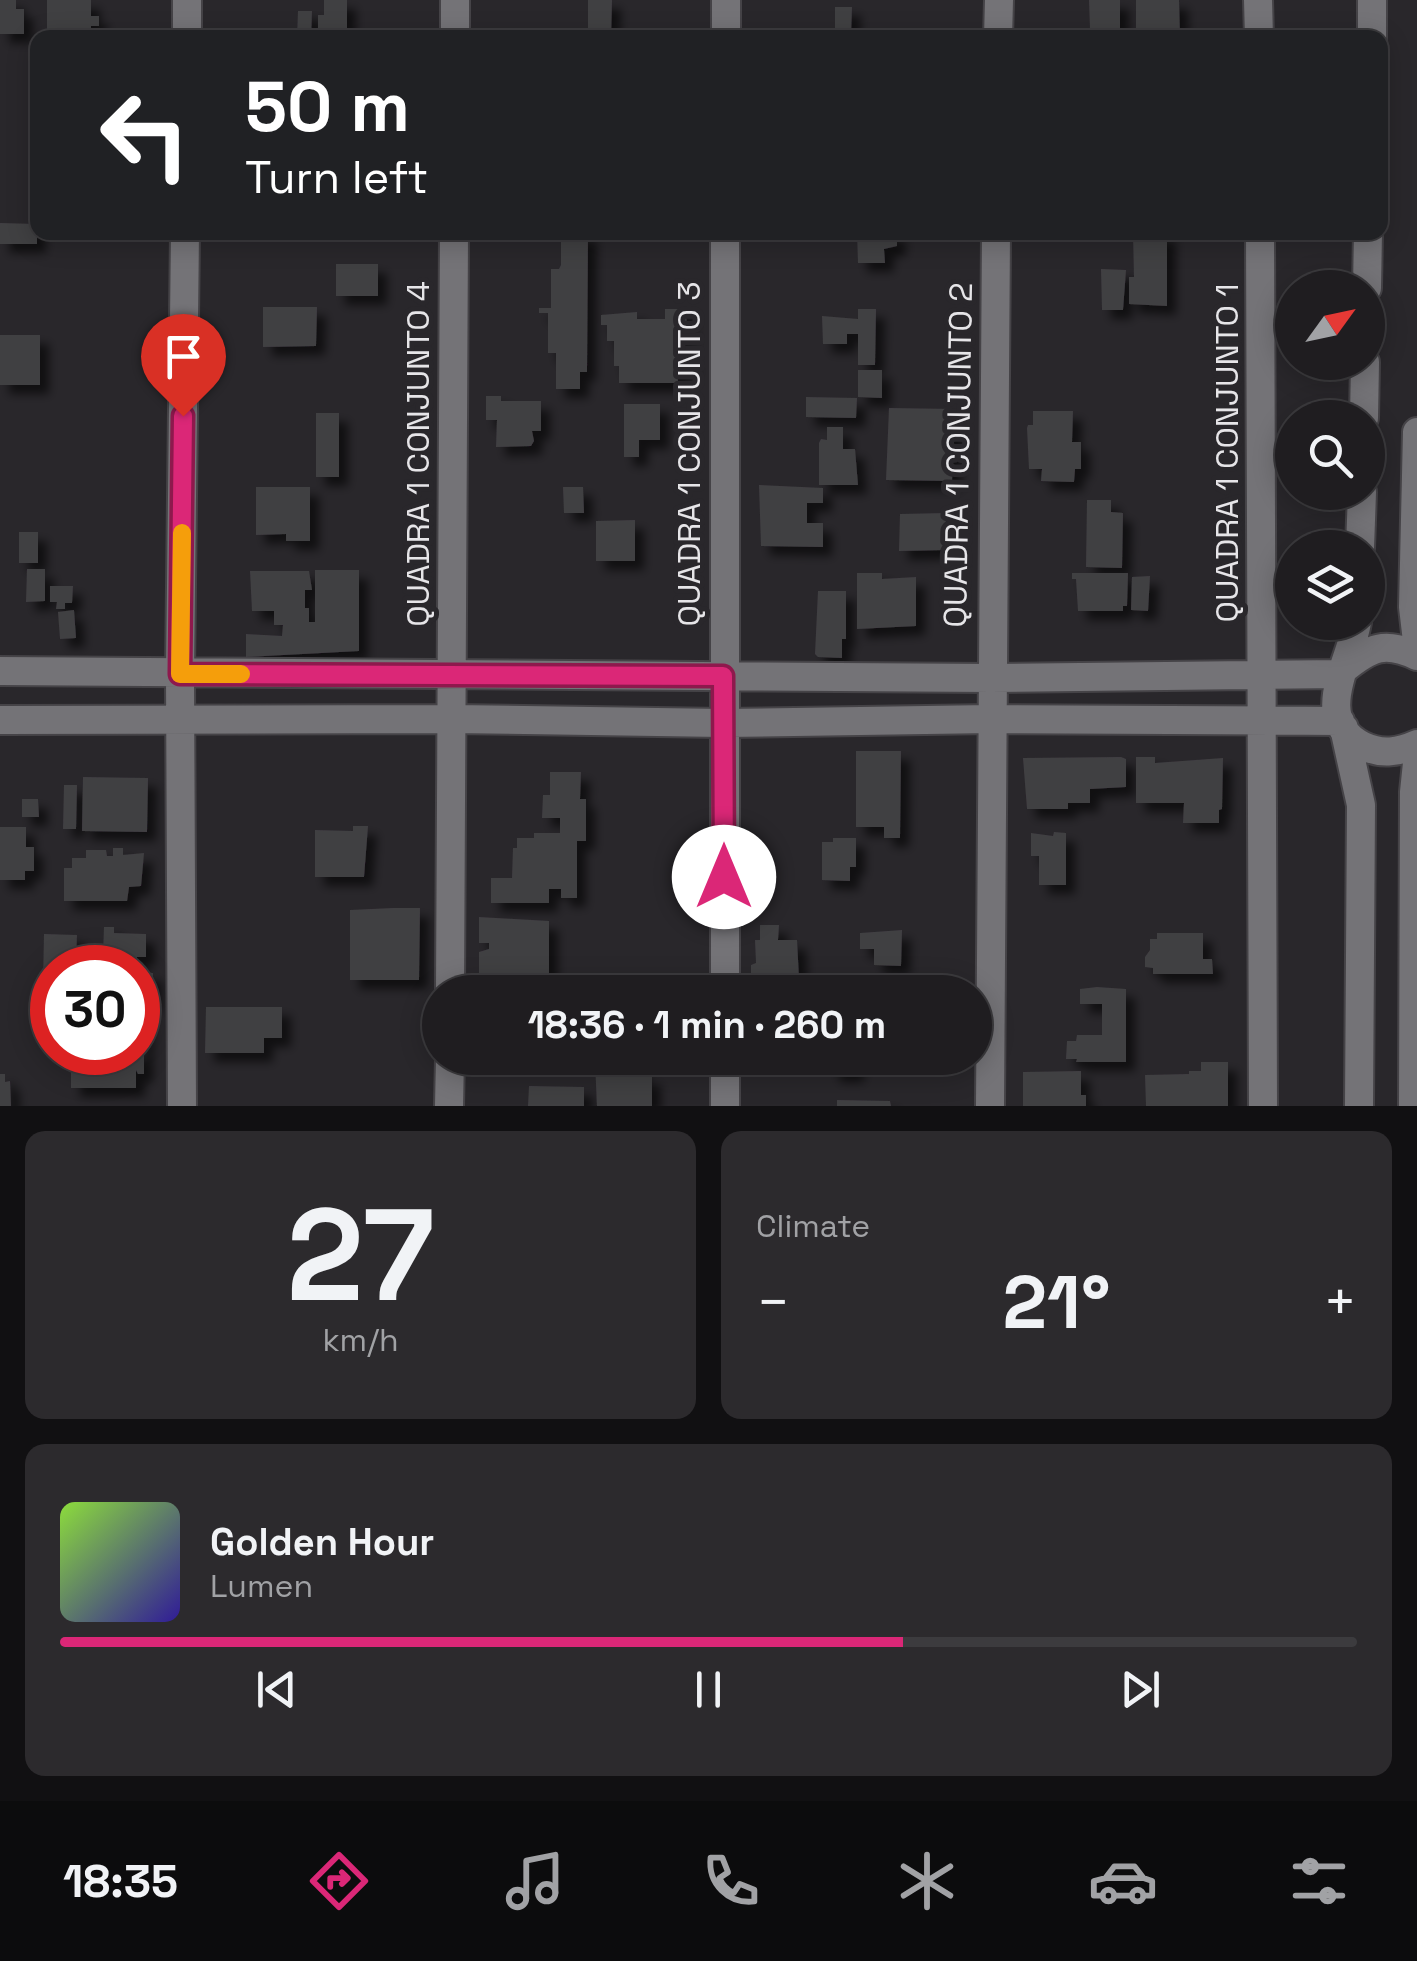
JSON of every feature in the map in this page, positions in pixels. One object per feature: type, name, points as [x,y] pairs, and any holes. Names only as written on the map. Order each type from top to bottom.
[{"type":"street","points":[[186,30],[187,0]]},
{"type":"street","points":[[455,0],[455,30]]},
{"type":"street","points":[[726,0],[726,30]]},
{"type":"street","points":[[998,30],[999,0]]},
{"type":"street","points":[[1258,0],[1259,30]]},
{"type":"street","points":[[1372,1],[1372,30]]},
{"type":"street","points":[[182,1106],[180,674],[185,240]]},
{"type":"street","name":"QUADRA 1 CONJUNTO 4","points":[[450,975],[454,240]]},
{"type":"street","name":"QUADRA 1 CONJUNTO 3","points":[[725,240],[725,975]]},
{"type":"street","name":"QUADRA 1 CONJUNTO 2","points":[[990,1106],[996,240]]},
{"type":"street","name":"QUADRA 1 CONJUNTO 1","points":[[1260,240],[1263,1106]]},
{"type":"street","points":[[1367,270],[1368,240]]},
{"type":"street","points":[[1417,432],[1413,608],[1417,640]]},
{"type":"street","points":[[1351,640],[1336,689],[1360,805],[1359,1106]]},
{"type":"street","points":[[0,671],[991,678],[1343,671],[1368,650],[1396,646],[1417,656]]},
{"type":"street","points":[[0,720],[1264,722],[1342,725],[1359,744],[1379,752],[1401,752],[1417,744]]},
{"type":"street","points":[[1413,1106],[1417,763]]},
{"type":"street","points":[[449,1106],[450,1075]]},
{"type":"street","points":[[725,1075],[725,1106]]},
{"type":"building","points":[[0,0],[16,0],[16,9],[24,9],[24,34],[0,34]]},
{"type":"building","points":[[47,0],[91,0],[91,16],[99,16],[99,26],[91,26],[91,30],[47,30]]},
{"type":"building","points":[[324,0],[347,0],[347,30],[318,30],[318,15],[324,15]]},
{"type":"building","points":[[588,0],[612,0],[611,30],[588,30]]},
{"type":"building","points":[[1089,0],[1120,0],[1120,29],[1090,29]]},
{"type":"building","points":[[1136,0],[1179,0],[1180,30],[1136,30]]},
{"type":"building","points":[[835,7],[852,7],[851,30],[835,30]]},
{"type":"building","points":[[298,11],[312,11],[311,30],[297,30]]},
{"type":"building","points":[[0,223],[30,224],[30,240],[37,240],[37,244],[0,244]]},
{"type":"building","points":[[561,240],[588,240],[587,372],[580,372],[580,389],[556,389],[556,353],[548,353],[548,313],[539,313],[539,308],[551,308],[551,269],[561,265]]},
{"type":"building","points":[[857,240],[897,240],[897,246],[884,249],[885,263],[858,263]]},
{"type":"building","points":[[1133,240],[1167,240],[1167,306],[1129,304],[1129,277],[1134,277]]},
{"type":"building","points":[[336,264],[378,264],[378,296],[336,296]]},
{"type":"building","points":[[1101,269],[1126,270],[1123,310],[1102,310]]},
{"type":"building","points":[[263,307],[317,307],[316,346],[263,347]]},
{"type":"building","points":[[665,309],[686,309],[687,338],[676,338],[676,355],[688,355],[688,370],[678,370],[678,383],[619,383],[614,341],[607,341],[607,325],[601,325],[601,315],[637,312],[637,319],[665,319]]},
{"type":"building","points":[[858,309],[876,309],[875,365],[858,365],[858,334],[847,334],[847,344],[823,344],[822,316],[858,319]]},
{"type":"building","points":[[0,335],[40,335],[40,385],[0,385]]},
{"type":"building","points":[[858,370],[882,370],[882,398],[858,397]]},
{"type":"building","points":[[486,396],[501,396],[501,401],[541,401],[541,431],[532,431],[531,446],[496,447],[497,420],[486,420]]},
{"type":"building","points":[[806,397],[857,398],[856,418],[806,417]]},
{"type":"building","points":[[624,404],[660,404],[660,440],[639,440],[639,457],[624,457]]},
{"type":"building","points":[[889,408],[955,409],[952,481],[886,480]]},
{"type":"building","points":[[1033,411],[1073,411],[1072,442],[1081,442],[1081,469],[1075,469],[1074,482],[1041,481],[1042,469],[1029,469],[1027,428],[1033,425]]},
{"type":"building","points":[[316,413],[339,413],[339,477],[316,477]]},
{"type":"building","points":[[827,427],[843,427],[843,449],[855,449],[858,485],[819,485],[819,443],[821,439],[827,440]]},
{"type":"building","points":[[759,485],[823,488],[823,503],[807,503],[807,523],[823,523],[823,547],[761,546]]},
{"type":"building","points":[[256,487],[310,487],[310,541],[286,541],[286,534],[256,535]]},
{"type":"building","points":[[563,487],[583,487],[584,513],[564,513]]},
{"type":"building","points":[[1087,500],[1111,500],[1111,512],[1123,513],[1122,568],[1086,567]]},
{"type":"building","points":[[946,513],[946,550],[899,551],[900,514]]},
{"type":"building","points":[[635,520],[635,561],[596,561],[596,521]]},
{"type":"building","points":[[19,532],[38,532],[38,563],[19,563]]},
{"type":"building","points":[[27,569],[45,569],[45,601],[26,602]]},
{"type":"building","points":[[315,570],[359,570],[359,651],[246,657],[246,634],[282,636],[283,625],[274,625],[274,611],[252,611],[250,571],[309,571],[312,590],[305,590],[305,608],[309,608],[309,622],[315,622]]},
{"type":"building","points":[[857,573],[882,573],[882,579],[916,577],[916,626],[857,629]]},
{"type":"building","points":[[1072,573],[1128,573],[1127,606],[1123,606],[1123,611],[1078,611],[1076,579],[1072,579]]},
{"type":"building","points":[[1150,576],[1148,611],[1131,610],[1132,577]]},
{"type":"building","points":[[50,586],[73,586],[72,603],[65,603],[65,609],[56,609],[57,602],[50,602]]},
{"type":"building","points":[[818,591],[846,591],[842,658],[815,654]]},
{"type":"building","points":[[74,610],[76,638],[60,639],[58,612]]},
{"type":"building","points":[[856,751],[901,751],[900,838],[884,838],[884,827],[856,827]]},
{"type":"building","points":[[1136,757],[1155,757],[1155,763],[1223,758],[1219,823],[1183,823],[1184,803],[1136,803]]},
{"type":"building","points":[[1023,758],[1126,759],[1126,787],[1090,789],[1090,803],[1068,803],[1068,809],[1027,809]]},
{"type":"building","points":[[550,772],[581,772],[580,799],[586,799],[586,841],[577,841],[577,898],[561,898],[561,889],[549,889],[549,903],[491,903],[491,878],[512,878],[517,838],[534,838],[534,833],[560,833],[560,818],[542,818],[543,795],[550,795]]},
{"type":"building","points":[[83,777],[148,778],[147,832],[82,831]]},
{"type":"building","points":[[64,785],[77,785],[76,829],[63,829]]},
{"type":"building","points":[[22,799],[38,799],[39,817],[22,817]]},
{"type":"building","points":[[353,826],[368,826],[364,877],[315,877],[315,830],[353,831]]},
{"type":"building","points":[[0,827],[26,827],[26,847],[34,847],[34,871],[25,871],[25,880],[0,880]]},
{"type":"building","points":[[1054,832],[1066,833],[1066,885],[1039,885],[1039,856],[1031,856],[1031,833],[1053,836]]},
{"type":"building","points":[[833,838],[856,838],[856,867],[850,867],[850,881],[822,880],[822,842],[833,842]]},
{"type":"building","points":[[113,848],[123,848],[123,855],[144,853],[141,886],[129,887],[127,901],[64,901],[64,868],[72,868],[72,858],[86,858],[86,850],[106,850],[107,856],[113,856]]},
{"type":"building","points":[[420,908],[419,980],[350,980],[350,910]]},
{"type":"building","points":[[479,917],[549,921],[549,975],[479,975],[479,952],[489,949],[489,943],[479,943]]},
{"type":"building","points":[[760,925],[779,925],[778,940],[797,940],[799,975],[751,975],[751,965],[756,963],[755,940],[760,940]]},
{"type":"building","points":[[104,927],[114,927],[114,933],[146,934],[146,945],[103,945]]},
{"type":"building","points":[[902,930],[901,966],[874,965],[874,949],[860,949],[860,933]]},
{"type":"building","points":[[1157,933],[1203,933],[1203,959],[1212,959],[1213,974],[1153,974],[1153,968],[1145,967],[1145,957],[1150,939],[1157,939]]},
{"type":"building","points":[[44,934],[77,935],[77,945],[44,945]]},
{"type":"building","points":[[1080,989],[1126,989],[1126,1062],[1066,1059],[1067,1041],[1076,1041],[1077,1035],[1102,1035],[1102,1004],[1080,1004]]},
{"type":"building","points":[[206,1007],[282,1007],[282,1038],[264,1038],[264,1053],[205,1053]]},
{"type":"building","points":[[1201,1062],[1228,1062],[1228,1106],[1146,1106],[1145,1075],[1189,1074],[1201,1071]]},
{"type":"building","points":[[1081,1071],[1081,1095],[1086,1095],[1086,1106],[1023,1106],[1023,1072]]},
{"type":"building","points":[[0,1074],[5,1074],[5,1082],[10,1081],[11,1106],[0,1106]]},
{"type":"building","points":[[71,1075],[136,1075],[136,1088],[71,1088]]},
{"type":"building","points":[[596,1075],[652,1076],[652,1106],[597,1106]]},
{"type":"building","points":[[529,1086],[584,1087],[584,1106],[528,1106]]},
{"type":"building","points":[[837,1100],[890,1101],[891,1106],[837,1106]]},
{"type":"slow traffic","points":[[182,533],[180,674],[241,674]]},
{"type":"route","points":[[183,416],[180,674],[723,676],[724,877]]}]
